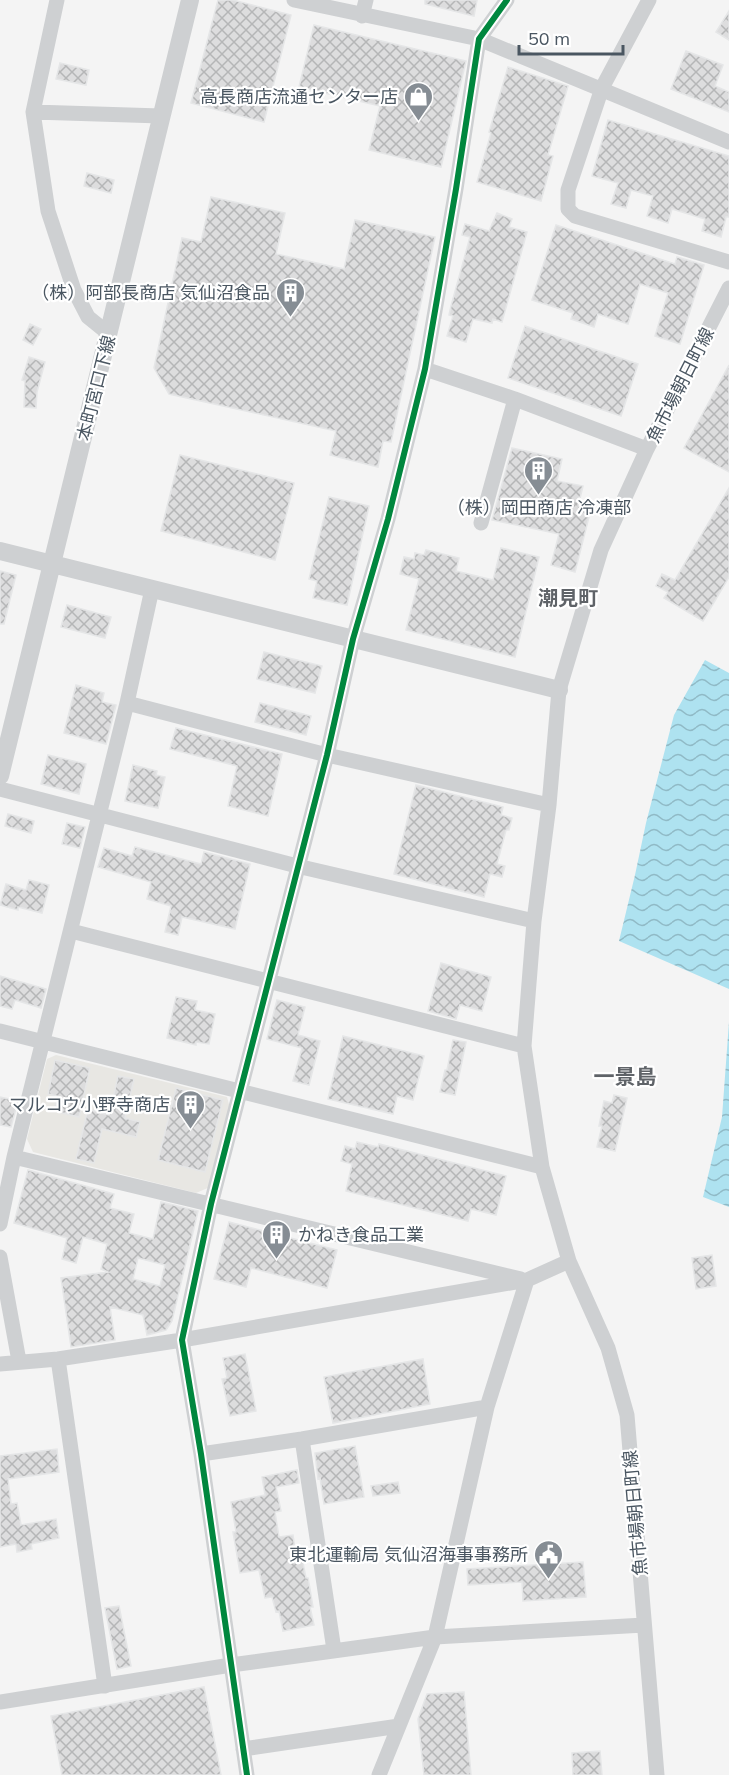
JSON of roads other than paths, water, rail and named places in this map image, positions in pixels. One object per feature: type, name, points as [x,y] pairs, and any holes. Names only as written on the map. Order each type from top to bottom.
[{"type":"street","points":[[57,0],[33,112],[48,211],[74,290],[88,317],[109,334]]},
{"type":"street","name":"本町宮口下線","points":[[0,776],[190,0]]},
{"type":"street","points":[[294,0],[479,39],[729,142]]},
{"type":"street","points":[[362,16],[366,0]]},
{"type":"street","points":[[247,1775],[201,1454],[182,1340],[211,1204],[327,755],[353,639],[388,519],[425,369],[479,39],[507,0]]},
{"type":"street","points":[[649,0],[602,88],[568,190],[568,209],[575,216],[729,262]]},
{"type":"street","points":[[33,112],[161,116]]},
{"type":"street","name":"魚市場朝日町線","points":[[657,1775],[627,1415],[608,1348],[569,1261],[542,1167],[524,1046],[534,921],[549,805],[559,690],[601,550],[647,449],[729,288]]},
{"type":"street","points":[[425,369],[514,399],[647,449]]},
{"type":"street","points":[[481,523],[514,399]]},
{"type":"street","points":[[0,551],[559,690]]},
{"type":"street","points":[[0,1224],[14,1157],[127,703],[152,589]]},
{"type":"street","points":[[127,703],[327,755],[549,805]]},
{"type":"street","points":[[0,789],[297,866],[534,921]]},
{"type":"street","points":[[71,931],[524,1046]]},
{"type":"street","points":[[0,1031],[542,1167]]},
{"type":"street","points":[[14,1157],[526,1280]]},
{"type":"street","points":[[0,1257],[19,1361]]},
{"type":"street","points":[[0,1364],[58,1359],[182,1340],[526,1280],[569,1261]]},
{"type":"street","points":[[379,1775],[435,1637],[487,1407],[526,1280]]},
{"type":"street","points":[[58,1359],[105,1686]]},
{"type":"street","points":[[201,1454],[487,1407]]},
{"type":"street","points":[[302,1439],[334,1650]]},
{"type":"street","points":[[0,1702],[231,1665],[435,1637],[644,1625]]},
{"type":"street","points":[[243,1749],[399,1726]]},
{"type":"water","points":[[705,660],[729,673],[729,989],[619,941],[674,715]]},
{"type":"water","points":[[729,1022],[729,1207],[703,1197],[722,1117]]},
{"type":"place","name":"高長商店流通センター店","points":[[419,122]]},
{"type":"place","name":"（株）阿部長商店 気仙沼食品","points":[[291,318]]},
{"type":"place","name":"（株）岡田商店 冷凍部","points":[[539,496]]},
{"type":"place","name":"マルコウ小野寺商店","points":[[191,1130]]},
{"type":"place","name":"かねき食品工業","points":[[277,1260]]},
{"type":"place","name":"東北運輸局 気仙沼海事事務所","points":[[549,1580]]},
{"type":"district","name":"潮見町","points":[[568,597]]},
{"type":"district","name":"一景島","points":[[625,1076]]}]
